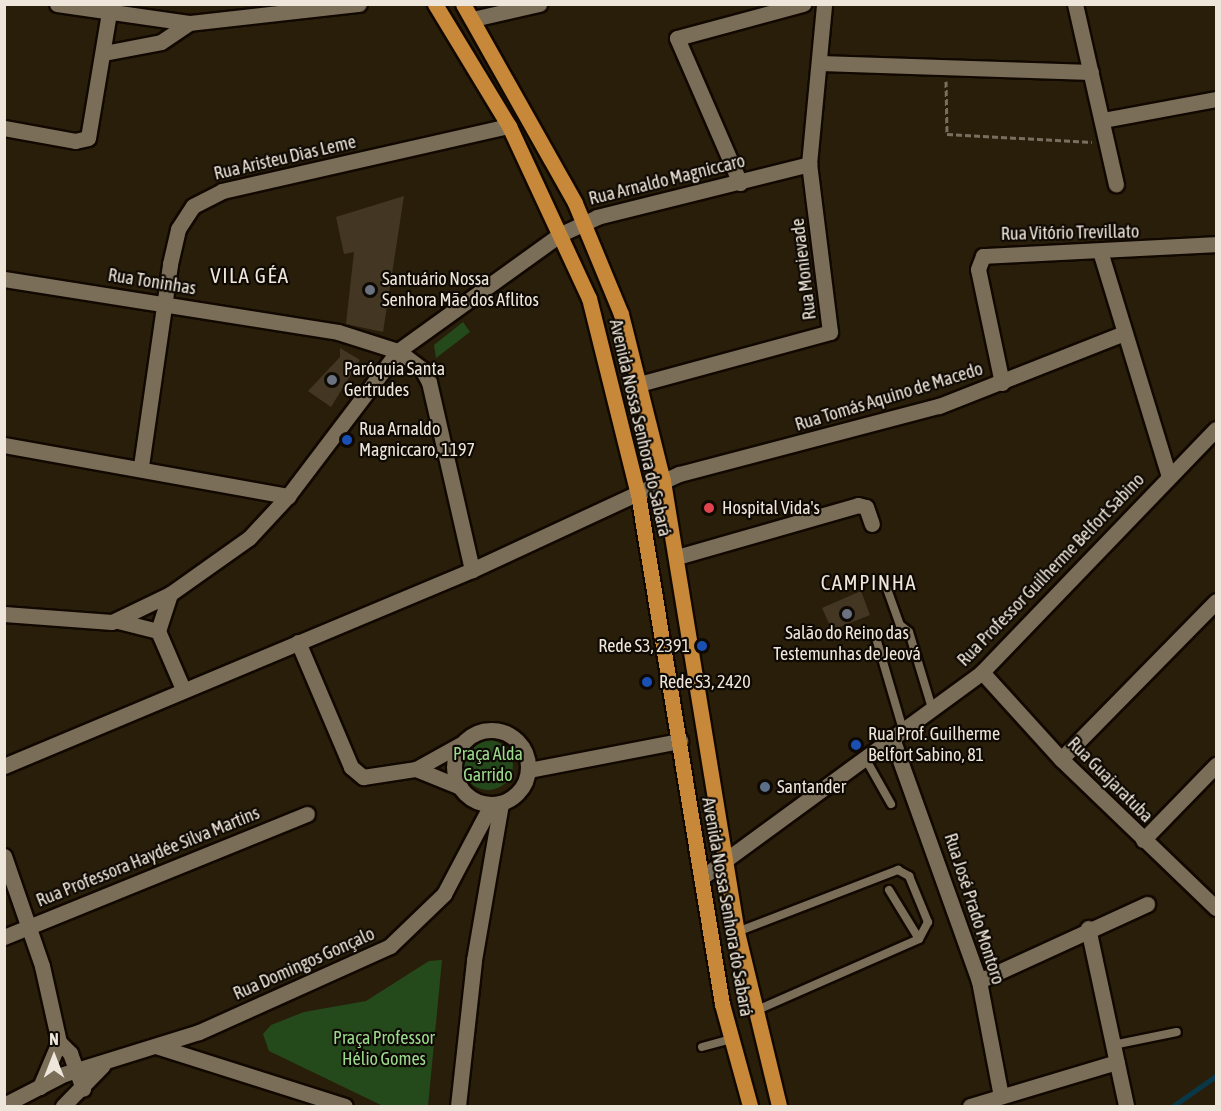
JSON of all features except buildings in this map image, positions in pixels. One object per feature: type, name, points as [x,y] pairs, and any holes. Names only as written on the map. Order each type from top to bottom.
[{"type":"main road","name":"Avenida Nossa Senhora do Sabará","points":[[435,4],[509,126],[589,298],[638,494],[730,1039],[750,1107]]},
{"type":"main road","name":"Avenida Nossa Senhora do Sabará","points":[[463,4],[584,221],[621,314],[663,481],[737,932],[753,1012],[779,1107]]},
{"type":"street","points":[[57,4],[189,23],[359,4]]},
{"type":"street","points":[[473,19],[539,4]]},
{"type":"street","points":[[740,183],[677,38],[803,4]]},
{"type":"street","name":"Rua Monievade","points":[[639,384],[830,332],[809,164],[824,4]]},
{"type":"street","points":[[1075,4],[1116,184]]},
{"type":"street","points":[[4,128],[75,141],[88,138],[104,53],[118,11]]},
{"type":"street","points":[[104,53],[161,42],[189,23]]},
{"type":"street","points":[[820,63],[1091,72]]},
{"type":"street","points":[[1103,120],[1216,99]]},
{"type":"street","name":"Rua Aristeu Dias Leme","points":[[141,466],[178,229],[204,197],[509,126]]},
{"type":"street","name":"Rua Arnaldo Magniccaro","points":[[112,622],[170,594],[249,538],[288,496],[398,351],[561,234],[584,221],[809,164]]},
{"type":"street","name":"Rua Vitório Trevillato","points":[[1002,383],[980,259],[987,253],[1100,252],[1216,244]]},
{"type":"street","points":[[1100,252],[1122,334],[1169,477]]},
{"type":"street","name":"Rua Toninhas","points":[[4,279],[338,332],[398,351],[422,369],[429,382],[472,570]]},
{"type":"street","name":"Rua Tomás Aquino de Macedo","points":[[4,766],[183,689],[472,570],[663,481],[939,406],[1122,334]]},
{"type":"street","name":"Rua Professor Guilherme Belfort Sabino","points":[[701,878],[725,865],[982,672],[1216,429]]},
{"type":"street","points":[[4,445],[141,466],[288,496]]},
{"type":"street","points":[[677,557],[860,504],[872,524]]},
{"type":"street","points":[[170,594],[158,631],[183,689]]},
{"type":"street","points":[[1061,759],[1216,601]]},
{"type":"street","points":[[4,614],[112,622],[136,621],[158,631]]},
{"type":"street","points":[[298,642],[351,767],[363,777],[416,769],[485,730],[510,734],[526,752],[529,770],[518,792],[496,804]]},
{"type":"street","name":"Rua Guajaratuba","points":[[982,672],[1061,759],[1216,908]]},
{"type":"street","name":"Rua José Prado Montoro","points":[[897,734],[979,981],[1001,1096]]},
{"type":"street","points":[[529,770],[680,741]]},
{"type":"street","points":[[460,787],[454,770],[461,744]]},
{"type":"street","points":[[1143,840],[1216,765]]},
{"type":"street","points":[[416,769],[496,804]]},
{"type":"street","points":[[458,1107],[474,960],[496,804]]},
{"type":"street","name":"Rua Domingos Gonçalo","points":[[12,1103],[74,1071],[103,1065],[156,1046],[390,946],[444,894],[496,804]]},
{"type":"street","name":"Rua Professora Haydée Silva Martins","points":[[4,937],[307,814]]},
{"type":"street","points":[[4,856],[29,927],[59,1042],[70,1053],[74,1071],[83,1089]]},
{"type":"street","points":[[979,981],[1088,928],[1147,904]]},
{"type":"street","points":[[1088,928],[1126,1107]]},
{"type":"street","points":[[40,1087],[59,1042]]},
{"type":"street","points":[[156,1046],[345,1107]]},
{"type":"street","points":[[970,1107],[1117,1062]]},
{"type":"street","points":[[63,1107],[83,1089],[103,1065]]},
{"type":"lane","points":[[886,586],[900,625],[909,632],[932,708]]},
{"type":"lane","points":[[876,638],[897,734]]},
{"type":"lane","points":[[865,758],[891,804]]},
{"type":"lane","points":[[737,932],[898,870],[909,876],[926,914],[927,928],[919,939],[753,1012]]},
{"type":"lane","points":[[889,890],[919,939]]},
{"type":"lane","points":[[1113,1045],[1177,1032]]},
{"type":"lane","points":[[702,1047],[730,1039]]},
{"type":"path","points":[[947,67],[947,134],[1108,143]]},
{"type":"green space","points":[[463,322],[470,332],[436,358],[434,345]]},
{"type":"green space","name":"Praça Alda Garrido","points":[[488,740],[502,744],[509,751],[513,765],[509,779],[502,786],[488,790],[474,786],[467,779],[463,765],[467,751],[474,744]]},
{"type":"green space","name":"Praça Professor Hélio Gomes","points":[[442,960],[428,1106],[383,1106],[269,1051],[263,1034],[271,1025],[304,1012],[366,1001],[429,961]]},
{"type":"waterway","points":[[1173,1106],[1216,1076]]},
{"type":"place","name":"Santuário Nossa Senhora Mãe dos Aflitos","points":[[370,290]]},
{"type":"place","name":"Paróquia Santa Gertrudes","points":[[332,380]]},
{"type":"place","name":"Rua Arnaldo Magniccaro, 1197","points":[[347,440]]},
{"type":"place","name":"Hospital Vida's","points":[[709,508]]},
{"type":"place","name":"Salão do Reino das Testemunhas de Jeová","points":[[847,614]]},
{"type":"place","name":"Rede S3, 2391","points":[[702,646]]},
{"type":"place","name":"Rede S3, 2420","points":[[647,682]]},
{"type":"place","name":"Rua Prof. Guilherme Belfort Sabino, 81","points":[[856,745]]},
{"type":"place","name":"Santander","points":[[765,787]]},
{"type":"district","name":"VILA GÉA","points":[[250,275]]},
{"type":"district","name":"CAMPINHA","points":[[869,582]]}]
